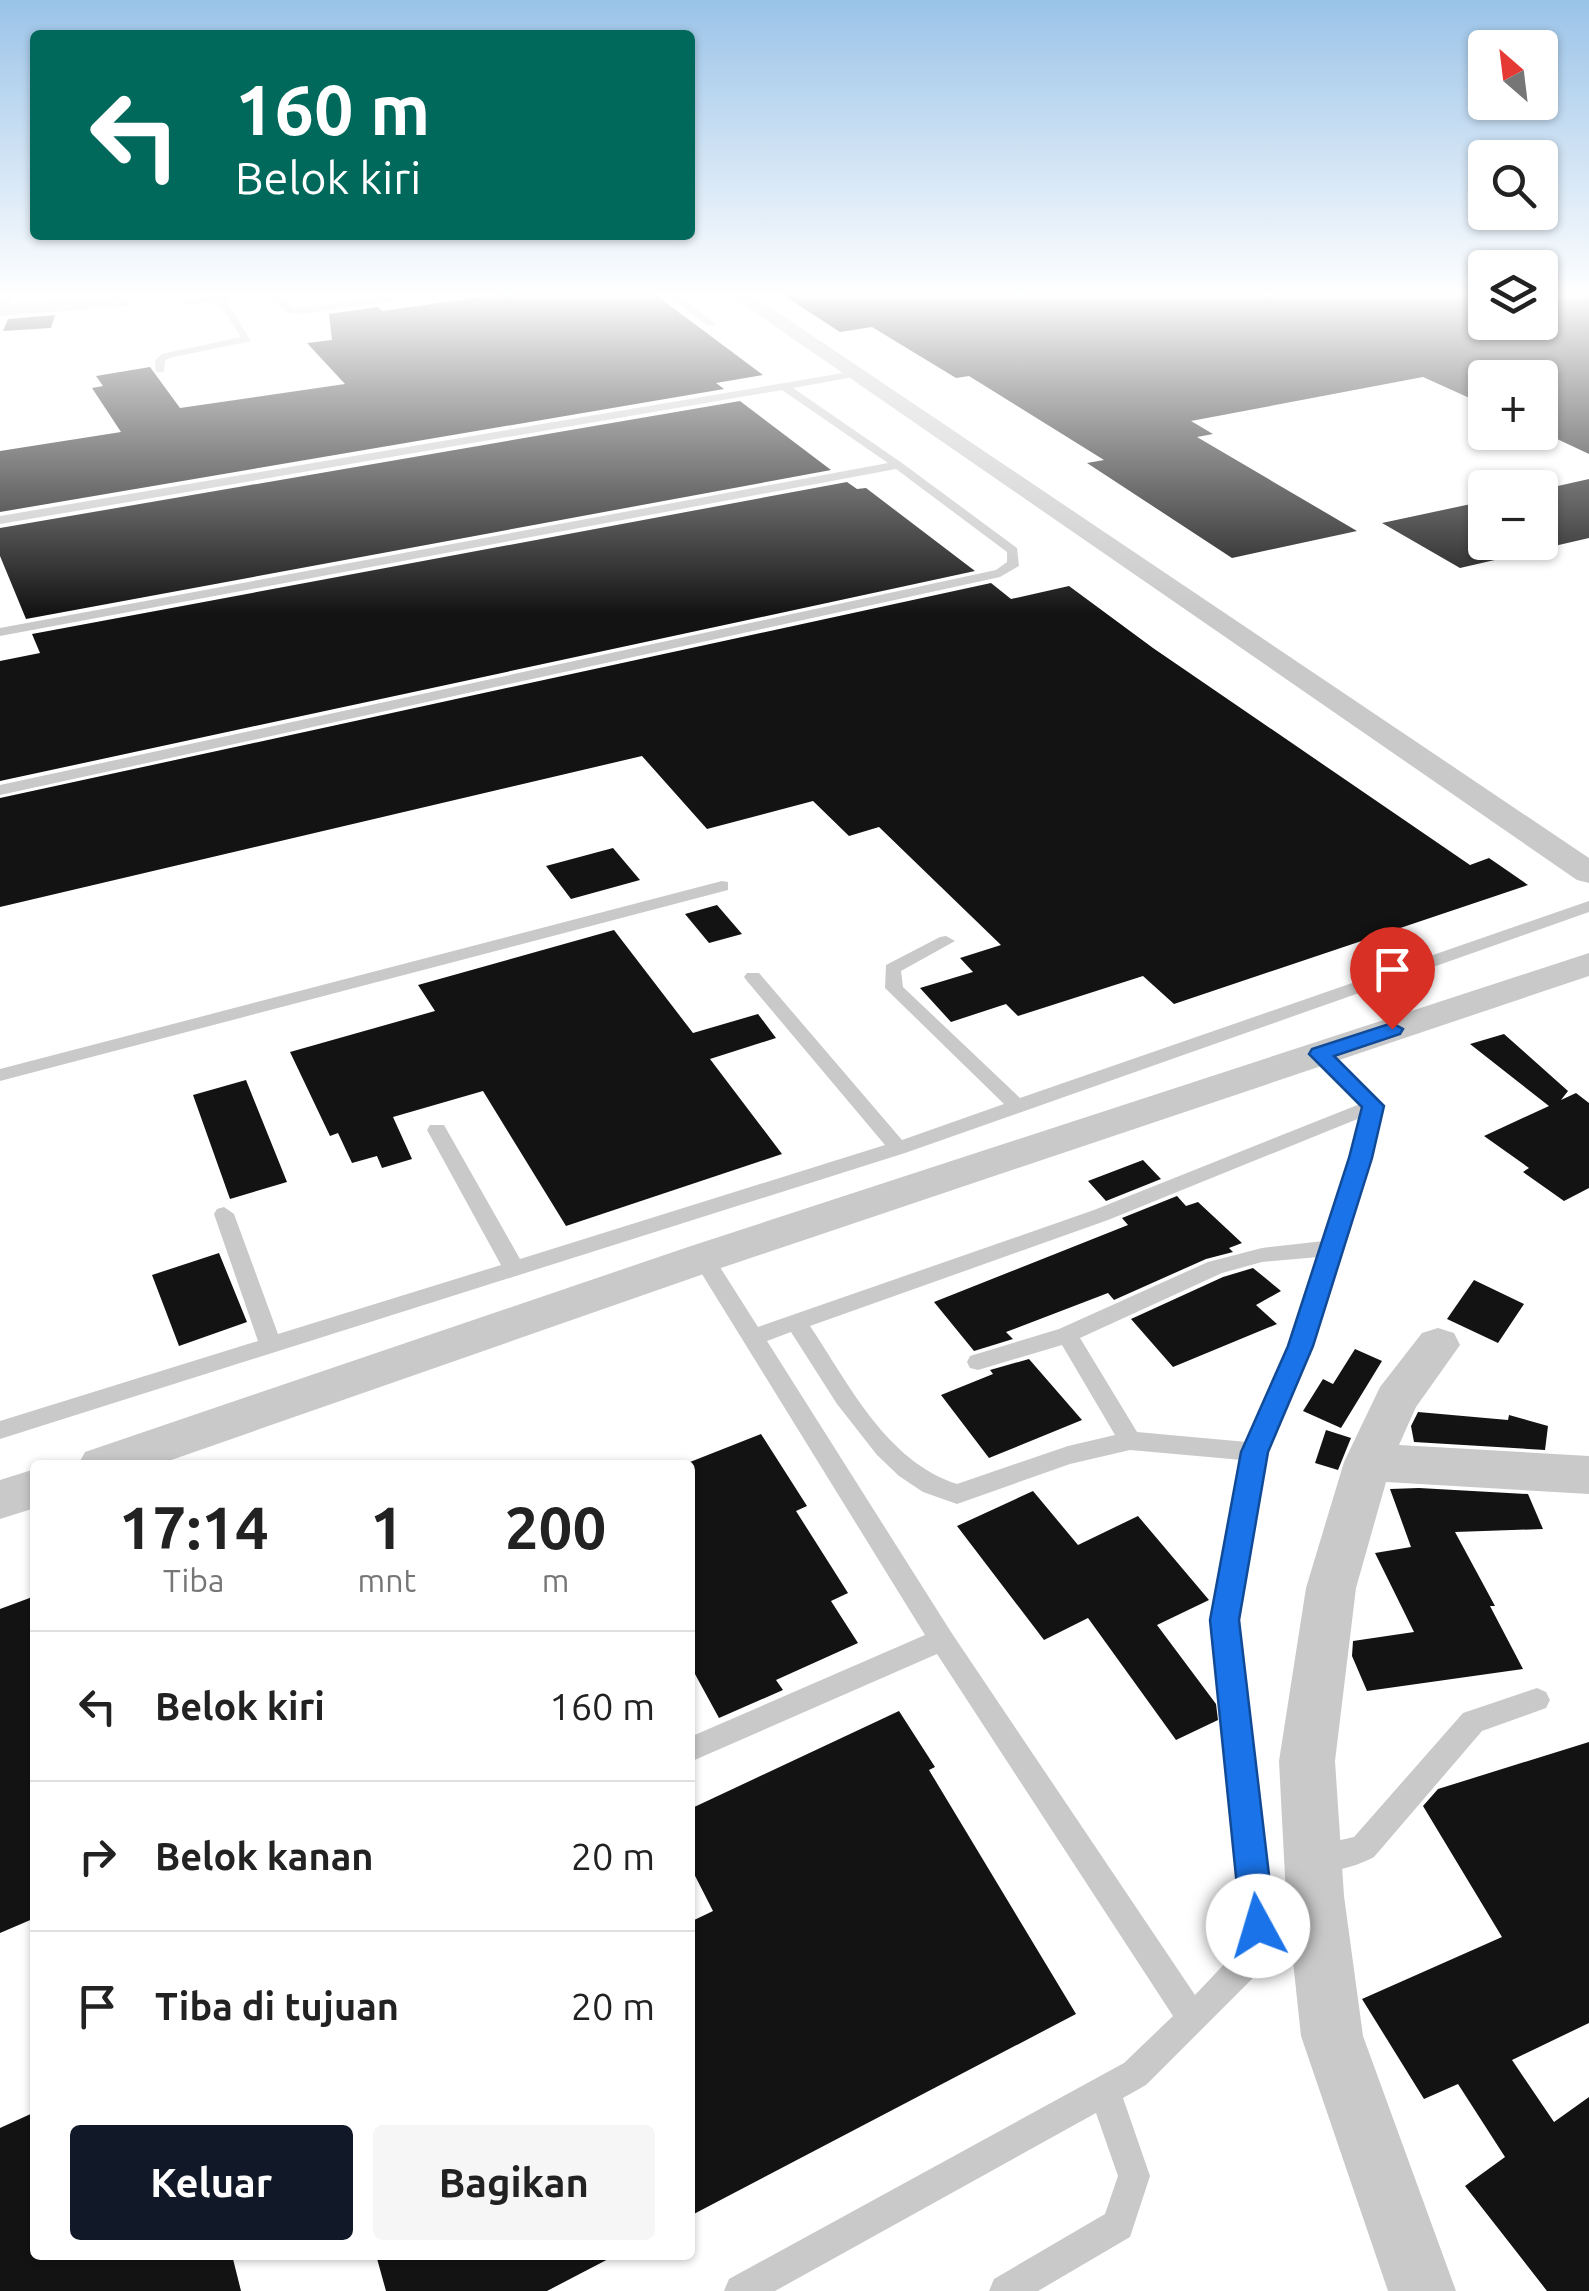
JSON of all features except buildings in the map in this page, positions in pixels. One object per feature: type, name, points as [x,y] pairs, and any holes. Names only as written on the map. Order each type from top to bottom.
[{"type":"street","points":[[893,400],[1589,873]]},
{"type":"street","points":[[116,1460],[702,1258],[1584,970]]},
{"type":"street","points":[[1422,2291],[1332,2036],[1307,1761],[1331,1588],[1368,1462],[1396,1399],[1438,1344]]},
{"type":"street","points":[[1368,1462],[1589,1474]]},
{"type":"street","points":[[0,1500],[30,1490]]},
{"type":"lane","points":[[0,520],[709,400]]},
{"type":"lane","points":[[0,790],[1000,573],[1014,563],[1013,551],[804,400]]},
{"type":"lane","points":[[0,632],[898,465]]},
{"type":"lane","points":[[0,1076],[722,886]]},
{"type":"lane","points":[[0,1430],[898,1148],[1589,906]]},
{"type":"lane","points":[[946,942],[892,969],[894,988],[1019,1108]]},
{"type":"lane","points":[[753,977],[898,1148]]},
{"type":"lane","points":[[1320,1054],[1373,1106]]},
{"type":"lane","points":[[742,2291],[1135,2074],[1240,1968],[1258,1926],[1224,1620],[1255,1452],[1300,1346],[1373,1106]]},
{"type":"lane","points":[[750,1338],[1101,1215],[1373,1106]]},
{"type":"lane","points":[[437,1130],[515,1270]]},
{"type":"lane","points":[[224,1214],[270,1344]]},
{"type":"lane","points":[[978,1362],[1067,1335],[1216,1267],[1262,1255],[1332,1248]]},
{"type":"lane","points":[[702,1258],[942,1640],[1193,2019]]},
{"type":"lane","points":[[796,1322],[890,1458],[922,1483],[943,1492],[957,1494],[1068,1456],[1130,1441],[1255,1452]]},
{"type":"lane","points":[[1067,1335],[1130,1441]]},
{"type":"lane","points":[[695,1748],[942,1640]]},
{"type":"lane","points":[[1313,1858],[1353,1853],[1364,1847],[1473,1722],[1537,1700]]},
{"type":"lane","points":[[1006,2291],[1118,2225],[1134,2176],[1104,2090]]},
{"type":"route","points":[[1258,1926],[1224,1620],[1255,1452],[1300,1346],[1361,1158],[1373,1106],[1320,1054],[1392,1029]]}]
